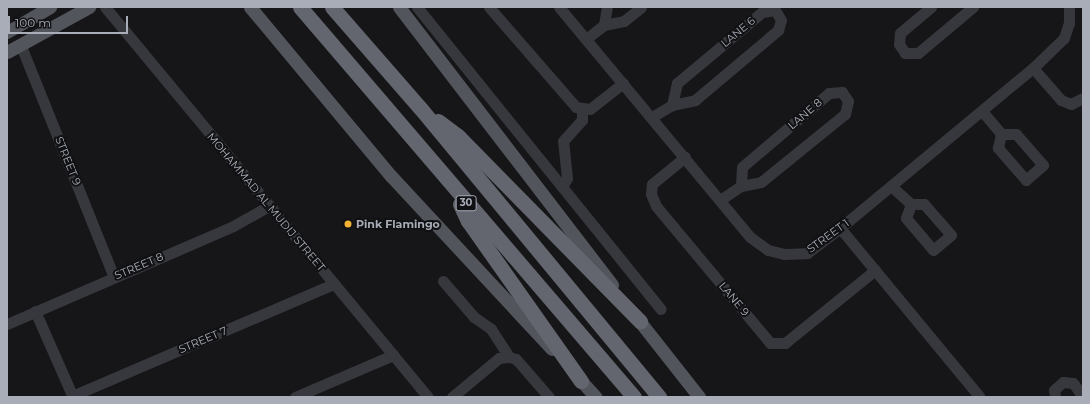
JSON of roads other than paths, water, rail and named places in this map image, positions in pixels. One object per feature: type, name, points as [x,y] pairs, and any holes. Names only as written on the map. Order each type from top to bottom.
[{"type":"highway","name":"30","points":[[300,7],[634,397]]},
{"type":"highway","name":"30","points":[[332,7],[421,109],[659,397]]},
{"type":"highway","points":[[421,109],[458,136],[640,322]]},
{"type":"highway","points":[[451,185],[468,221],[581,381]]},
{"type":"main road","points":[[7,32],[50,7]]},
{"type":"main road","points":[[7,52],[21,46],[89,7]]},
{"type":"main road","points":[[250,7],[392,176],[596,397]]},
{"type":"main road","points":[[399,7],[699,397]]},
{"type":"street","name":"MOHAMMAD AL MUDIJ STREET","points":[[105,7],[428,397]]},
{"type":"street","points":[[417,7],[661,309]]},
{"type":"street","points":[[489,7],[576,107],[590,109],[623,83]]},
{"type":"street","name":"STREET 1","points":[[559,7],[652,117],[750,237],[768,250],[784,254],[807,253],[840,228],[1033,68],[1064,38],[1069,22],[1069,7]]},
{"type":"street","points":[[604,25],[607,7]]},
{"type":"street","points":[[586,39],[604,25],[624,20],[641,7]]},
{"type":"street","points":[[931,7],[900,33],[899,44],[905,53],[918,54],[973,7]]},
{"type":"street","name":"LANE 6","points":[[652,117],[672,105],[695,100],[778,30],[781,20],[775,10],[762,12],[677,83],[672,105]]},
{"type":"street","name":"STREET 9","points":[[21,46],[114,277]]},
{"type":"street","points":[[1033,68],[1061,100],[1071,104],[1083,98]]},
{"type":"street","name":"LANE 8","points":[[720,200],[741,186],[761,182],[845,114],[848,101],[842,92],[829,93],[742,167],[741,186]]},
{"type":"street","points":[[562,187],[567,178],[564,141],[582,120],[582,109]]},
{"type":"street","points":[[982,111],[1001,134]]},
{"type":"street","name":"LANE 9","points":[[685,157],[652,184],[651,194],[656,206],[770,343],[785,343],[875,270]]},
{"type":"street","points":[[891,186],[911,204]]},
{"type":"street","name":"STREET 8","points":[[7,324],[232,226],[269,206]]},
{"type":"street","points":[[840,228],[980,397]]},
{"type":"street","points":[[443,281],[474,317],[491,329],[509,357]]},
{"type":"street","name":"STREET 7","points":[[72,396],[333,284]]},
{"type":"street","points":[[35,311],[72,396]]},
{"type":"street","points":[[295,397],[393,355]]},
{"type":"street","points":[[452,397],[499,358],[509,357],[516,359],[549,397]]},
{"type":"street","points":[[1055,397],[1054,390],[1062,382],[1073,383],[1083,397]]},
{"type":"place","name":"Pink Flamingo","points":[[348,224]]}]
